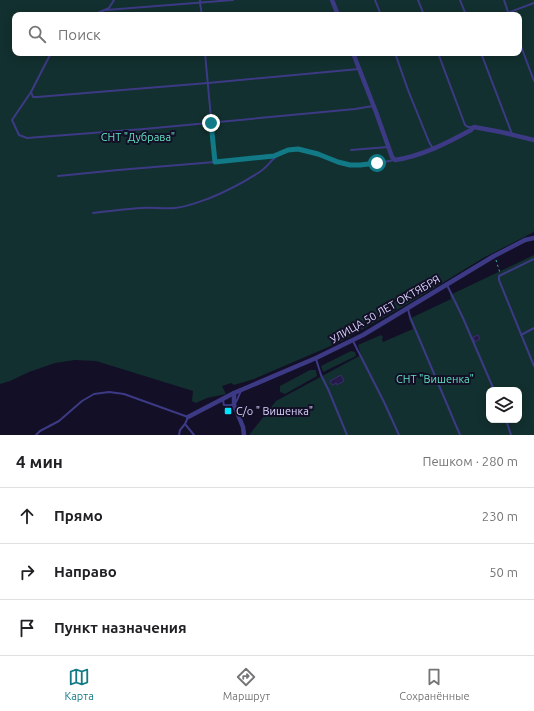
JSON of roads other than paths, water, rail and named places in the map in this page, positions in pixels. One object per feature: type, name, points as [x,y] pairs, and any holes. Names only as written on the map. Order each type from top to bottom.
[{"type":"street","points":[[332,0],[337,12]]},
{"type":"street","points":[[354,56],[388,147],[392,157],[395,160],[403,159],[435,148],[461,136],[474,127],[512,134],[534,140]]},
{"type":"street","name":"УЛИЦА 50 ЛЕТ ОКТЯБРЯ","points":[[188,417],[234,393],[316,358],[363,335],[494,256],[526,240],[534,238]]},
{"type":"street","points":[[234,393],[234,405],[243,427],[244,435]]},
{"type":"lane","points":[[106,10],[114,0]]},
{"type":"lane","points":[[101,12],[106,10],[233,0]]},
{"type":"lane","points":[[375,0],[380,12]]},
{"type":"lane","points":[[418,0],[423,12]]},
{"type":"lane","points":[[460,0],[465,12]]},
{"type":"lane","points":[[504,0],[508,12]]},
{"type":"lane","points":[[200,2],[202,12]]},
{"type":"lane","points":[[514,12],[534,3]]},
{"type":"lane","points":[[522,49],[534,81]]},
{"type":"lane","points":[[50,56],[31,92],[12,120],[19,135],[26,138],[211,123],[373,106]]},
{"type":"lane","points":[[205,56],[215,162]]},
{"type":"lane","points":[[396,56],[429,142],[432,147],[435,148]]},
{"type":"lane","points":[[439,56],[465,125],[468,127],[474,127]]},
{"type":"lane","points":[[482,56],[512,134]]},
{"type":"lane","points":[[31,92],[33,97],[37,97],[359,69]]},
{"type":"lane","points":[[351,150],[388,147]]},
{"type":"lane","points":[[58,176],[274,156],[288,150],[298,149],[350,165],[395,160]]},
{"type":"lane","points":[[93,213],[141,208],[175,208],[188,206],[211,197],[251,177],[263,169],[274,156]]},
{"type":"lane","points":[[534,259],[498,276],[534,366]]},
{"type":"lane","points":[[447,285],[466,324],[493,387]]},
{"type":"lane","points":[[408,308],[410,317],[460,435]]},
{"type":"lane","points":[[521,335],[534,328]]},
{"type":"lane","points":[[352,340],[399,435]]},
{"type":"lane","points":[[316,358],[321,375],[347,435]]},
{"type":"lane","points":[[224,398],[224,405],[234,405],[237,403],[241,390]]},
{"type":"lane","points":[[36,435],[40,431],[59,421],[82,401],[94,394],[109,392],[124,394],[188,417],[180,430],[179,435]]},
{"type":"lane","points":[[507,423],[511,435]]},
{"type":"lane","points":[[185,424],[194,435]]},
{"type":"place","name":"С/о \" Вишенка\"","points":[[228,411]]},
{"type":"park label","name":"СНТ \"Дубрава\"","points":[[138,137]]},
{"type":"park label","name":"СНТ \"Вишенка\"","points":[[435,379]]}]
